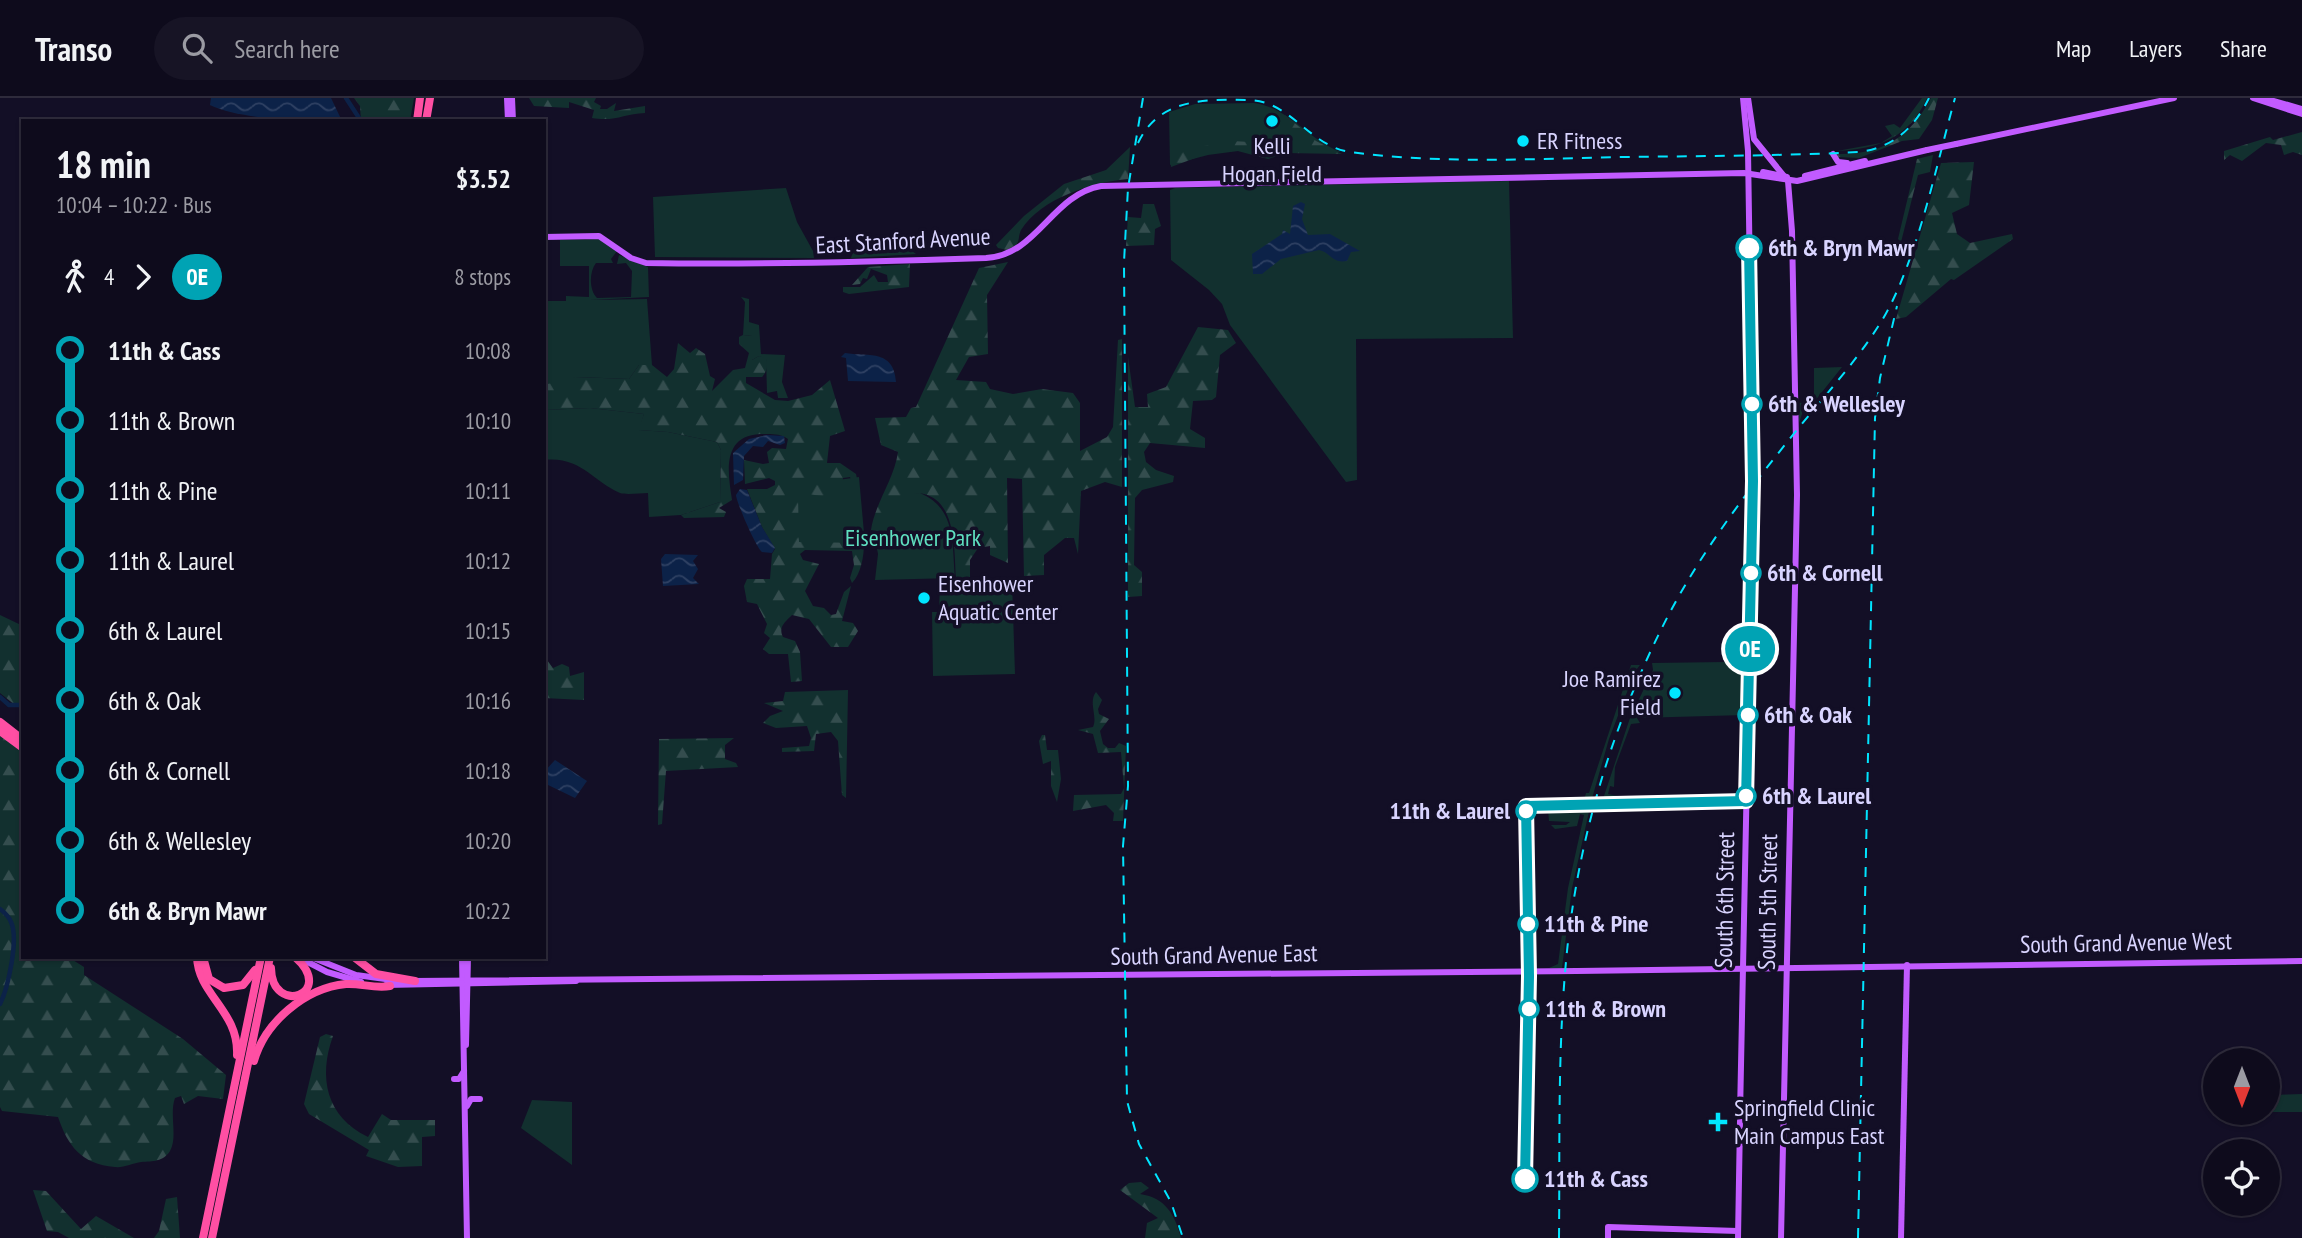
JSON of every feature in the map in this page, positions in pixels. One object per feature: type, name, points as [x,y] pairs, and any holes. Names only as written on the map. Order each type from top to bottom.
[{"type":"highway","points":[[416,119],[420,98]]},
{"type":"highway","points":[[426,119],[430,98]]},
{"type":"highway","points":[[0,722],[21,738]]},
{"type":"highway","points":[[0,731],[21,747]]},
{"type":"highway","points":[[197,959],[200,975],[230,1017],[236,1035],[237,1056],[231,1100]]},
{"type":"highway","points":[[204,959],[211,981],[231,989],[249,981],[259,959]]},
{"type":"highway","points":[[203,1238],[260,959]]},
{"type":"highway","points":[[271,959],[271,976],[275,985],[284,995],[294,997],[304,992],[310,978],[307,968],[298,959]]},
{"type":"highway","points":[[212,1238],[271,959]]},
{"type":"highway","points":[[356,959],[372,972],[415,981]]},
{"type":"highway","points":[[236,1124],[258,1047],[277,1020],[302,1001],[330,988],[354,984],[390,985]]},
{"type":"main road","points":[[509,98],[511,119]]},
{"type":"main road","name":"South 6th Street","points":[[1738,1234],[1753,481],[1749,171],[1743,98]]},
{"type":"main road","points":[[1748,98],[1756,144],[1787,179]]},
{"type":"main road","name":"East Stanford Avenue","points":[[1787,179],[2174,98]]},
{"type":"main road","points":[[2253,98],[2302,114]]},
{"type":"main road","points":[[2263,98],[2302,109]]},
{"type":"main road","name":"East Stanford Avenue","points":[[546,237],[599,236],[631,258],[646,262],[747,261],[793,265],[986,258],[1005,255],[1021,247],[1068,200],[1086,190],[1101,186],[1749,171],[1801,181],[1911,153]]},
{"type":"main road","points":[[1833,154],[1841,163],[1866,161]]},
{"type":"main road","name":"South 5th Street","points":[[1781,1238],[1797,495],[1791,200],[1787,179]]},
{"type":"main road","points":[[1791,200],[1794,187],[1801,181]]},
{"type":"main road","points":[[301,959],[348,979],[390,985],[434,986],[465,983]]},
{"type":"main road","points":[[316,959],[356,975],[465,983]]},
{"type":"main road","points":[[451,981],[459,975],[464,959]]},
{"type":"main road","points":[[464,959],[477,978],[501,980]]},
{"type":"main road","points":[[464,959],[468,1007]]},
{"type":"main road","name":"South Grand Avenue West","points":[[1950,964],[2302,961]]},
{"type":"main road","name":"South Grand Avenue East","points":[[465,983],[501,980],[1950,964]]},
{"type":"main road","points":[[1901,1238],[1907,965]]},
{"type":"main road","points":[[466,1045],[463,999],[468,968]]},
{"type":"main road","name":"South Grand Avenue East","points":[[465,983],[485,985],[576,981]]},
{"type":"main road","points":[[467,1238],[468,1007],[471,991],[485,985]]},
{"type":"main road","points":[[434,986],[453,989],[463,999]]},
{"type":"main road","points":[[454,1079],[461,1077],[466,1066]]},
{"type":"main road","points":[[466,1107],[471,1099],[480,1098]]},
{"type":"main road","points":[[1607,1237],[1608,1227],[1738,1234]]},
{"type":"green space","points":[[354,98],[414,98],[410,119],[361,119],[360,106]]},
{"type":"green space","points":[[529,98],[596,98],[594,102],[601,106],[600,109],[607,109],[616,103],[614,111],[645,106],[645,113],[607,119],[592,118],[594,110],[569,102],[569,108],[534,106]]},
{"type":"green space","points":[[1922,98],[1927,98],[1911,123],[1891,139],[1881,143],[1892,136],[1885,126],[1894,124],[1900,128]]},
{"type":"green space","points":[[1931,98],[1938,98],[1932,120],[1919,139],[1902,141],[1859,158],[1838,157],[1837,154],[1868,151],[1893,141],[1914,123]]},
{"type":"green space","points":[[1254,103],[1278,111],[1329,147],[1341,152],[1261,148],[1208,155],[1170,165],[1169,112],[1195,104]]},
{"type":"green space","points":[[1285,115],[1316,141],[1342,154],[1287,153],[1268,159],[1234,150],[1206,154],[1171,167],[1170,152],[1232,141],[1285,144]]},
{"type":"green space","points":[[2302,132],[2302,155],[2293,152],[2284,155],[2281,145],[2266,143],[2242,161],[2230,155],[2224,160],[2224,151],[2270,137],[2273,140]]},
{"type":"green space","points":[[1881,143],[1866,148],[1837,151]]},
{"type":"green space","points":[[1130,147],[1128,179],[1084,188],[1054,201],[1030,219],[1021,230],[1016,245],[1007,250],[998,248],[996,245],[1024,216],[1064,184],[1106,170]]},
{"type":"green space","points":[[1933,155],[1930,172],[1918,175],[1901,242],[1898,239],[1917,159]]},
{"type":"green space","points":[[1974,162],[1969,205],[1952,213],[1957,234],[1970,243],[2012,234],[2013,239],[1954,280],[1951,279],[1906,317],[1896,319],[1941,163]]},
{"type":"green space","points":[[1509,181],[1513,338],[1356,339],[1357,480],[1346,482],[1230,325],[1222,304],[1209,290],[1171,260],[1170,190],[1175,188]]},
{"type":"green space","points":[[786,188],[797,222],[814,258],[655,257],[653,197]]},
{"type":"green space","points":[[1143,204],[1154,204],[1161,226],[1155,229],[1154,245],[1126,246],[1128,217],[1141,218]]},
{"type":"green space","points":[[892,237],[916,254],[851,258],[853,252],[875,248]]},
{"type":"green space","points":[[601,239],[617,251],[611,259],[613,263],[596,263],[594,267],[591,286],[597,298],[631,297],[632,271],[626,263],[617,264],[619,255],[648,267],[649,297],[590,300],[647,299],[652,365],[639,365],[629,379],[576,377],[555,385],[546,384],[546,301],[566,301],[566,296],[589,297],[589,266],[560,266],[560,240]]},
{"type":"green space","points":[[1008,262],[987,295],[988,354],[969,357],[956,380],[986,382],[990,389],[1013,394],[1042,389],[1073,393],[1080,403],[1080,451],[1107,437],[1113,427],[1118,340],[1122,339],[1122,487],[1105,482],[1081,491],[1078,554],[1074,538],[1065,538],[1044,555],[1044,575],[1024,576],[1022,479],[1007,478],[1008,563],[990,555],[990,546],[978,548],[970,560],[970,577],[956,578],[952,529],[943,507],[935,499],[924,494],[914,494],[896,499],[878,532],[871,530],[898,452],[881,445],[875,418],[906,417],[911,408],[916,407],[979,268]]},
{"type":"green space","points":[[910,264],[909,287],[849,294],[843,292],[843,287],[860,287],[874,275],[878,282],[888,282],[887,275],[871,269],[867,279],[863,278],[860,284],[852,285],[868,267]]},
{"type":"green space","points":[[741,297],[749,299],[749,322],[759,325],[761,354],[785,355],[782,382],[788,398],[778,398],[777,391],[767,393],[766,359],[759,356],[752,360],[752,336],[743,335],[745,302]]},
{"type":"green space","points":[[1198,327],[1228,330],[1236,343],[1220,355],[1216,397],[1212,400],[1193,401],[1190,429],[1205,438],[1205,448],[1150,443],[1144,452],[1146,462],[1156,470],[1174,476],[1173,482],[1142,490],[1135,498],[1134,565],[1142,572],[1142,596],[1128,597],[1128,357],[1135,407],[1148,407],[1147,394],[1166,387]]},
{"type":"green space","points":[[752,336],[752,360],[759,356],[766,358],[767,364],[762,377],[746,377],[746,383],[775,400],[788,401],[812,395],[830,380],[845,431],[830,436],[827,463],[840,463],[856,474],[857,479],[852,482],[850,477],[843,478],[841,492],[835,498],[801,493],[798,496],[799,542],[864,543],[858,575],[852,583],[852,551],[805,550],[800,554],[803,560],[819,564],[805,591],[813,606],[824,608],[831,615],[836,614],[844,592],[851,586],[842,621],[853,623],[858,631],[848,647],[831,647],[809,619],[792,615],[781,630],[783,637],[795,641],[800,652],[802,681],[791,682],[788,654],[769,654],[763,649],[770,638],[764,633],[767,624],[757,604],[747,602],[744,586],[747,579],[770,579],[772,554],[775,549],[762,527],[747,489],[767,489],[775,485],[775,481],[769,478],[745,484],[744,460],[769,463],[767,452],[772,448],[786,449],[788,439],[778,435],[760,434],[747,436],[739,442],[730,458],[732,500],[719,508],[726,512],[724,517],[684,518],[681,515],[720,502],[721,450],[717,442],[668,432],[638,430],[644,414],[590,408],[546,410],[546,384],[575,377],[629,379],[639,365],[652,365],[667,377],[674,369],[678,343],[690,353],[696,348],[705,354],[710,376],[715,379],[712,391],[733,370],[745,368],[749,353],[739,344],[739,337]]},
{"type":"green space","points":[[1842,367],[1814,402],[1814,368]]},
{"type":"green space","points":[[1814,402],[1803,411],[1799,423],[1798,403]]},
{"type":"green space","points":[[590,408],[644,414],[639,430],[668,432],[717,442],[721,450],[720,502],[681,515],[649,517],[648,493],[620,493],[577,466],[568,462],[546,460],[546,410]]},
{"type":"green space","points":[[859,477],[865,544],[798,544],[796,486]]},
{"type":"green space","name":"Eisenhower Park","points":[[920,493],[932,500],[946,517],[952,540],[955,578],[875,580],[878,554],[874,533],[889,495]]},
{"type":"green space","points":[[1012,581],[1015,674],[933,676],[932,612],[939,612],[940,582]]},
{"type":"green space","points":[[0,615],[21,625],[21,703],[15,705],[0,693]]},
{"type":"green space","points":[[546,659],[553,668],[562,664],[569,667],[570,676],[584,672],[584,700],[546,698]]},
{"type":"green space","points":[[1652,663],[1744,664],[1745,715],[1637,718],[1640,723],[1631,724],[1615,767],[1614,787],[1610,786],[1608,794],[1618,796],[1618,802],[1602,802],[1630,718],[1653,670]]},
{"type":"green space","points":[[1631,665],[1640,665],[1629,679],[1629,687],[1609,739],[1591,802],[1583,803],[1587,802],[1584,800],[1586,793],[1589,793]]},
{"type":"green space","points":[[848,690],[846,798],[842,795],[838,741],[831,732],[816,734],[814,751],[782,752],[782,748],[809,746],[811,738],[807,726],[776,728],[763,723],[770,716],[783,711],[764,703],[783,701],[785,692]]},
{"type":"green space","points":[[1096,692],[1102,700],[1099,714],[1109,719],[1100,731],[1103,744],[1108,748],[1115,748],[1119,743],[1126,746],[1123,821],[1113,821],[1114,813],[1106,805],[1073,811],[1074,795],[1121,794],[1124,788],[1121,752],[1098,753],[1093,734],[1078,730],[1093,727],[1093,700]]},
{"type":"green space","points":[[0,735],[21,751],[21,959],[71,959],[84,967],[84,975],[183,1039],[226,1075],[223,1099],[198,1096],[184,1104],[181,1096],[175,1098],[174,1132],[167,1155],[154,1161],[118,1167],[85,1158],[71,1145],[58,1117],[2,1111]]},
{"type":"green space","points":[[1042,735],[1045,735],[1047,750],[1058,750],[1061,779],[1057,802],[1051,786],[1051,761],[1043,764],[1039,741]]},
{"type":"green space","points":[[734,738],[725,745],[725,759],[736,763],[738,767],[666,771],[662,824],[658,825],[659,739]]},
{"type":"green space","points":[[1590,807],[1572,888],[1562,968],[1549,968],[1558,964],[1568,888],[1584,815],[1580,814],[1577,826],[1555,829],[1551,825],[1566,825],[1570,822],[1549,821],[1548,809]]},
{"type":"green space","points":[[326,1034],[333,1036],[326,1066],[329,1094],[343,1119],[354,1129],[368,1137],[382,1114],[391,1120],[435,1120],[435,1136],[422,1137],[422,1166],[398,1167],[366,1156],[369,1150],[309,1114],[304,1104],[320,1037]]},
{"type":"green space","points":[[2302,1094],[2302,1112],[2280,1112],[2280,1095]]},
{"type":"green space","points":[[532,1100],[572,1102],[572,1165],[521,1128]]},
{"type":"green space","points":[[1141,1182],[1149,1188],[1140,1194],[1157,1199],[1168,1209],[1181,1238],[1145,1238],[1147,1223],[1158,1218],[1120,1190],[1129,1183]]},
{"type":"green space","points":[[33,1190],[46,1191],[81,1229],[96,1216],[134,1238],[69,1238],[58,1232],[47,1231]]},
{"type":"green space","points":[[177,1197],[180,1238],[154,1238],[159,1231],[166,1199]]},
{"type":"water","points":[[211,98],[331,98],[341,119],[274,119],[238,114],[210,105]]},
{"type":"water","points":[[1301,202],[1305,204],[1302,219],[1308,235],[1330,234],[1360,251],[1351,252],[1347,261],[1342,261],[1319,250],[1281,259],[1262,274],[1253,274],[1252,254],[1282,234],[1283,230],[1290,234],[1293,206]]},
{"type":"water","points":[[845,353],[885,359],[894,371],[896,382],[848,381],[846,358],[841,357]]},
{"type":"water","points":[[767,435],[784,436],[785,443],[780,445],[768,441],[763,447],[753,446],[744,456],[743,480],[734,485],[733,453],[749,439]]},
{"type":"water","points":[[740,489],[747,490],[762,527],[775,548],[772,553],[762,552],[751,534],[737,500],[736,495]]},
{"type":"water","points":[[665,554],[698,555],[693,561],[698,569],[693,578],[699,584],[663,586],[661,559]]},
{"type":"water","points":[[555,760],[587,781],[575,798],[546,784],[546,770]]},
{"type":"waterway","points":[[346,98],[360,119]]},
{"type":"waterway","points":[[0,697],[9,705],[21,705]]},
{"type":"waterway","points":[[0,909],[11,922],[14,940],[9,976],[0,1004]]},
{"type":"railway","points":[[1143,98],[1128,188],[1124,262],[1128,786],[1123,846],[1127,1101],[1139,1144],[1171,1202],[1183,1238]]},
{"type":"railway","points":[[1138,143],[1147,128],[1171,109],[1201,101],[1249,100],[1264,102],[1277,108],[1336,148],[1384,156],[1486,160],[1860,152],[1883,146],[1902,134],[1917,118],[1929,98]]},
{"type":"railway","points":[[1559,1238],[1561,1047],[1569,933],[1583,850],[1618,729],[1650,652],[1698,564],[1747,493],[1863,349],[1894,298],[1915,243],[1955,98]]},
{"type":"railway","points":[[1858,1238],[1875,418],[1880,378],[1897,306]]},
{"type":"bus line","name":"0E","points":[[1525,1179],[1529,976],[1526,806],[1746,801],[1753,481],[1749,248]]},
{"type":"place","name":"Kelli Hogan Field","points":[[1272,121]]},
{"type":"place","name":"ER Fitness","points":[[1523,141]]},
{"type":"place","name":"6th & Bryn Mawr","points":[[1749,248]]},
{"type":"place","name":"6th & Wellesley","points":[[1752,404]]},
{"type":"place","name":"6th & Cornell","points":[[1751,573]]},
{"type":"place","name":"Eisenhower Aquatic Center","points":[[924,598]]},
{"type":"place","name":"Joe Ramirez Field","points":[[1675,693]]},
{"type":"place","name":"6th & Oak","points":[[1748,715]]},
{"type":"place","name":"6th & Laurel","points":[[1746,796]]},
{"type":"place","name":"11th & Laurel","points":[[1526,811]]},
{"type":"place","name":"11th & Pine","points":[[1528,924]]},
{"type":"place","name":"11th & Brown","points":[[1529,1009]]},
{"type":"place","name":"Springfield Clinic Main Campus East","points":[[1718,1122]]},
{"type":"place","name":"11th & Cass","points":[[1525,1179]]}]
